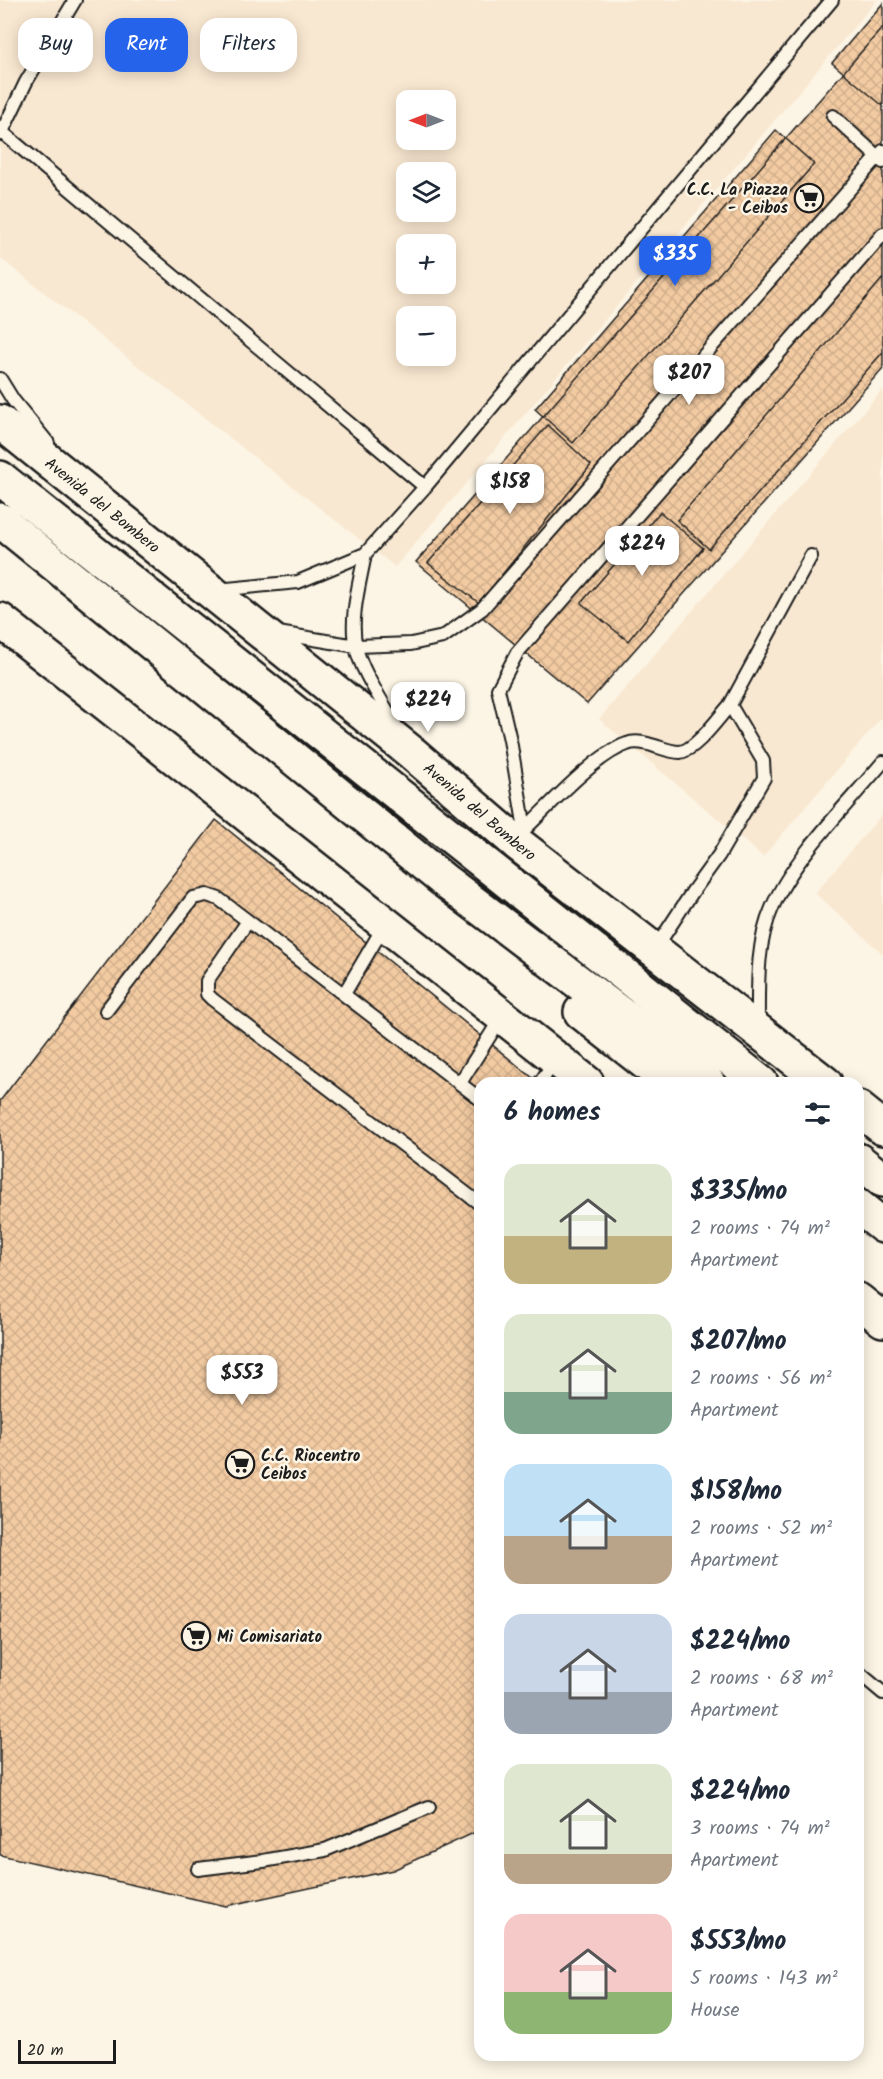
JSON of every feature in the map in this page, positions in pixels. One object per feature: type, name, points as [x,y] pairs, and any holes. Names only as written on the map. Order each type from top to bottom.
[{"type":"main road","name":"Avenida del Bombero","points":[[0,422],[412,753],[522,836],[655,950],[817,1077]]},
{"type":"main road","points":[[0,478],[753,1077]]},
{"type":"main road","points":[[0,520],[447,882],[701,1077]]},
{"type":"main road","points":[[0,549],[663,1077]]},
{"type":"main road","points":[[0,620],[503,1015],[548,1070],[569,1077]]},
{"type":"main road","points":[[864,1113],[883,1128]]},
{"type":"main road","points":[[864,1165],[883,1180]]},
{"type":"main road","points":[[864,1211],[883,1226]]},
{"type":"main road","points":[[864,1237],[883,1252]]},
{"type":"main road","points":[[864,1305],[883,1320]]},
{"type":"lane","points":[[75,0],[26,82],[1,131],[424,487]]},
{"type":"lane","points":[[212,591],[298,582],[365,554],[424,487],[832,0]]},
{"type":"lane","points":[[260,630],[356,646],[411,644],[443,637],[482,609],[881,157],[833,116]]},
{"type":"lane","points":[[522,836],[510,740],[498,689],[517,653],[883,234]]},
{"type":"lane","points":[[0,380],[13,400],[90,495]]},
{"type":"lane","points":[[365,554],[355,610],[356,646],[367,673],[412,753]]},
{"type":"lane","points":[[522,836],[573,782],[603,757],[627,743],[642,742],[681,752],[693,746],[730,705],[811,556]]},
{"type":"lane","points":[[655,950],[719,855],[764,778],[763,761],[730,705]]},
{"type":"lane","points":[[758,1033],[761,949],[772,908],[799,861],[883,762]]},
{"type":"lane","points":[[106,1011],[193,898],[207,895],[219,899],[474,1094]]},
{"type":"lane","points":[[248,921],[207,981],[207,994],[474,1199]]},
{"type":"lane","points":[[344,994],[386,923]]},
{"type":"lane","points":[[460,1083],[503,1015]]},
{"type":"lane","points":[[864,1676],[883,1693]]},
{"type":"lane","points":[[198,1869],[325,1850],[429,1807]]},
{"type":"shaded area","points":[[0,0],[877,0],[395,567],[0,258]]},
{"type":"shaded area","points":[[883,389],[883,716],[763,857],[599,719]]},
{"type":"shaded area","points":[[883,813],[883,954],[815,893]]},
{"type":"building","points":[[883,3],[883,106],[832,63]]},
{"type":"building","name":"C.C. La Piazza - Ceibos","points":[[883,27],[883,368],[587,704],[416,562]]},
{"type":"building","points":[[776,130],[814,164],[573,443],[535,409]]},
{"type":"building","points":[[883,278],[883,352],[709,549],[677,520]]},
{"type":"building","points":[[548,425],[591,465],[479,603],[428,563]]},
{"type":"building","points":[[660,512],[703,548],[628,641],[581,603]]},
{"type":"building","name":"C.C. Riocentro Ceibos","points":[[216,820],[532,1077],[474,1077],[474,1833],[393,1870],[226,1906],[0,1855],[0,1101]]},
{"type":"place","name":"C.C. La Piazza - Ceibos","points":[[809,198]]},
{"type":"place","name":"C.C. Riocentro Ceibos","points":[[240,1464]]},
{"type":"place","name":"Mi Comisariato","points":[[196,1636]]}]
